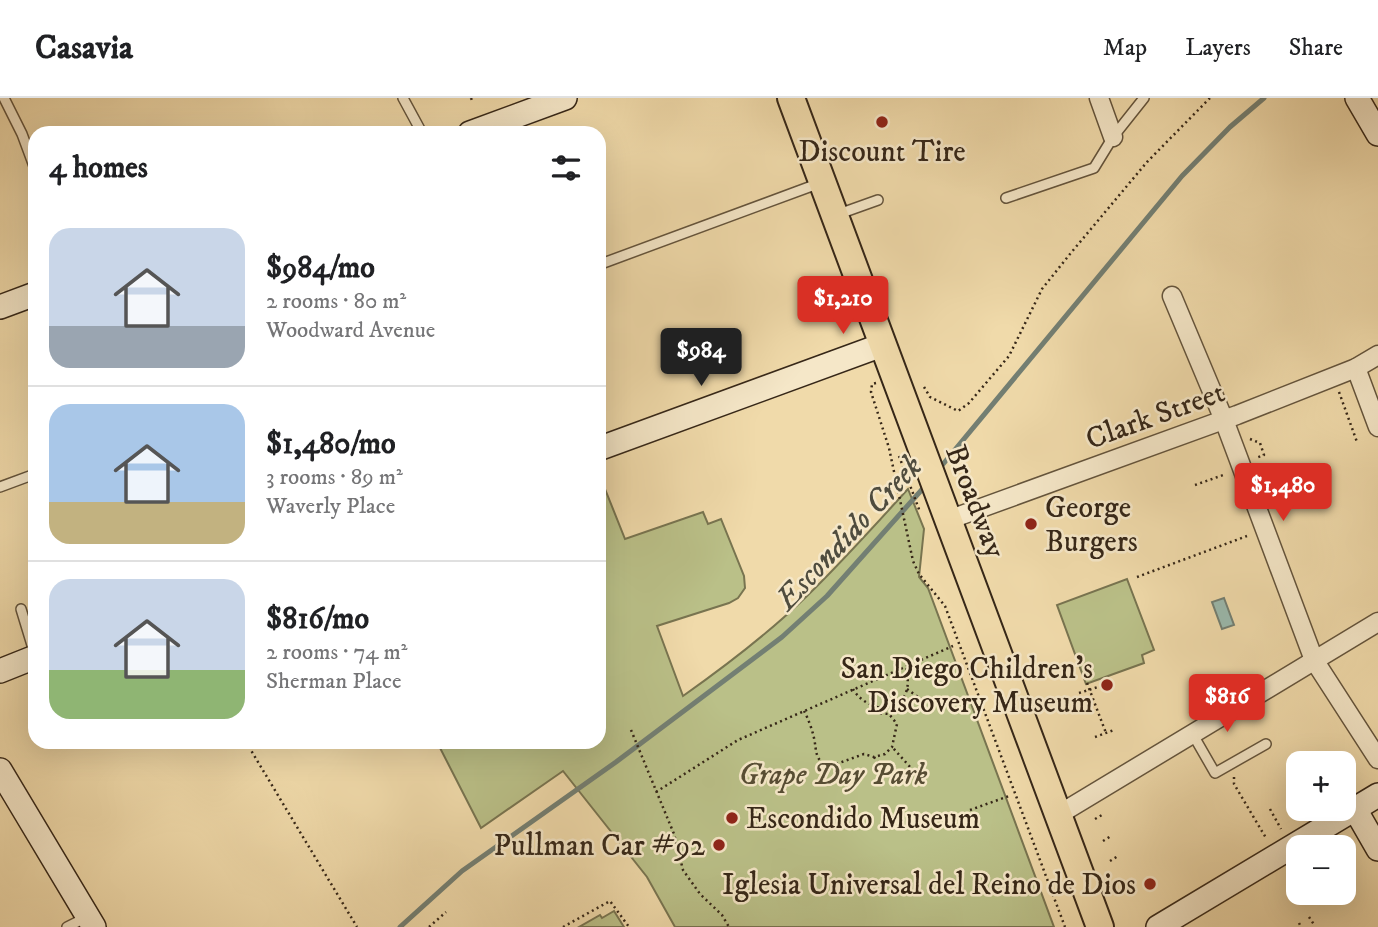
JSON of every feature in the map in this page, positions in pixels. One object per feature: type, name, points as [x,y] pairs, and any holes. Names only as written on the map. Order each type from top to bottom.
[{"type":"main road","name":"Broadway","points":[[791,98],[916,436],[936,509],[1100,927]]},
{"type":"street","points":[[489,126],[565,98]]},
{"type":"street","points":[[1099,98],[1113,136]]},
{"type":"street","points":[[1357,98],[1378,134]]},
{"type":"street","points":[[1172,296],[1224,420],[1248,464],[1314,660],[1378,759]]},
{"type":"street","points":[[0,307],[28,297]]},
{"type":"street","points":[[606,446],[882,345]]},
{"type":"street","name":"Clark Street","points":[[936,509],[1224,420],[1356,368],[1378,355]]},
{"type":"street","points":[[1356,368],[1378,427]]},
{"type":"street","points":[[1058,815],[1378,622]]},
{"type":"street","points":[[0,671],[28,659]]},
{"type":"street","points":[[0,770],[91,922]]},
{"type":"street","points":[[1356,808],[1378,795]]},
{"type":"street","points":[[1356,811],[1378,849]]},
{"type":"street","points":[[1158,927],[1335,821]]},
{"type":"lane","points":[[4,98],[28,151]]},
{"type":"lane","points":[[403,98],[418,126]]},
{"type":"lane","points":[[1006,198],[1094,169],[1113,136],[1144,98]]},
{"type":"lane","points":[[606,262],[822,183]]},
{"type":"lane","points":[[834,216],[878,200]]},
{"type":"lane","points":[[0,487],[28,477]]},
{"type":"lane","points":[[21,609],[28,632]]},
{"type":"lane","points":[[1192,733],[1216,773],[1266,744]]},
{"type":"lane","points":[[67,927],[91,922]]},
{"type":"path","points":[[471,98],[473,103]]},
{"type":"path","points":[[930,397],[958,411],[969,403],[1009,356],[1042,289],[1147,162],[1210,98]]},
{"type":"path","points":[[872,384],[871,392],[889,448],[913,561],[945,606],[1065,927]]},
{"type":"path","points":[[1339,392],[1357,442]]},
{"type":"path","points":[[1195,485],[1265,455],[1260,443],[1248,439]]},
{"type":"path","points":[[899,456],[936,509]]},
{"type":"path","points":[[1137,577],[1247,536]]},
{"type":"path","points":[[656,792],[738,740],[953,646]]},
{"type":"path","points":[[853,689],[860,699],[878,706],[896,704],[902,699],[906,689],[906,666]]},
{"type":"path","points":[[1087,684],[1106,733]]},
{"type":"path","points":[[1079,693],[1098,687]]},
{"type":"path","points":[[906,689],[921,699],[924,712]]},
{"type":"path","points":[[804,711],[815,739],[815,753],[828,767],[864,754],[874,757],[885,754],[892,747],[897,724],[889,714],[877,713],[878,706]]},
{"type":"path","points":[[631,730],[674,834],[679,859],[688,880],[722,915],[729,927]]},
{"type":"path","points":[[1095,737],[1114,730]]},
{"type":"path","points":[[874,757],[887,775],[903,779],[910,774],[911,768],[892,747]]},
{"type":"path","points":[[250,749],[357,927]]},
{"type":"path","points":[[1232,765],[1236,773],[1234,784],[1263,832]]},
{"type":"path","points":[[970,810],[1009,796]]},
{"type":"path","points":[[1270,809],[1278,823]]},
{"type":"path","points":[[1095,820],[1102,815]]},
{"type":"path","points":[[1103,841],[1111,836]]},
{"type":"path","points":[[1110,861],[1118,856]]},
{"type":"path","points":[[563,927],[610,901],[629,927]]},
{"type":"path","points":[[429,927],[446,912]]},
{"type":"path","points":[[1309,917],[1315,926]]},
{"type":"green space","name":"Grape Day Park","points":[[908,489],[924,529],[919,577],[928,588],[1054,927],[675,927],[647,877],[563,771],[481,828],[441,749],[606,749],[606,492],[625,539],[703,512],[708,524],[721,519],[744,576],[745,588],[738,598],[657,626],[683,696],[748,648],[794,609]]},
{"type":"green space","points":[[1127,579],[1154,650],[1142,655],[1144,663],[1086,684],[1057,605]]},
{"type":"green space","points":[[614,911],[624,927],[579,927],[600,915],[602,918]]},
{"type":"water","points":[[1224,598],[1234,625],[1222,629],[1212,602]]},
{"type":"waterway","name":"Escondido Creek","points":[[939,469],[1182,176],[1230,127],[1264,98]]},
{"type":"waterway","name":"Escondido Creek","points":[[400,927],[462,871],[616,762],[782,637],[827,596],[926,485]]},
{"type":"place","name":"Discount Tire","points":[[882,122]]},
{"type":"place","name":"George Burgers","points":[[1031,524]]},
{"type":"place","name":"San Diego Children's Discovery Museum","points":[[1107,685]]},
{"type":"place","name":"Escondido Museum","points":[[732,818]]},
{"type":"place","name":"Pullman Car #92","points":[[719,845]]},
{"type":"place","name":"Iglesia Universal del Reino de Dios","points":[[1150,884]]}]
